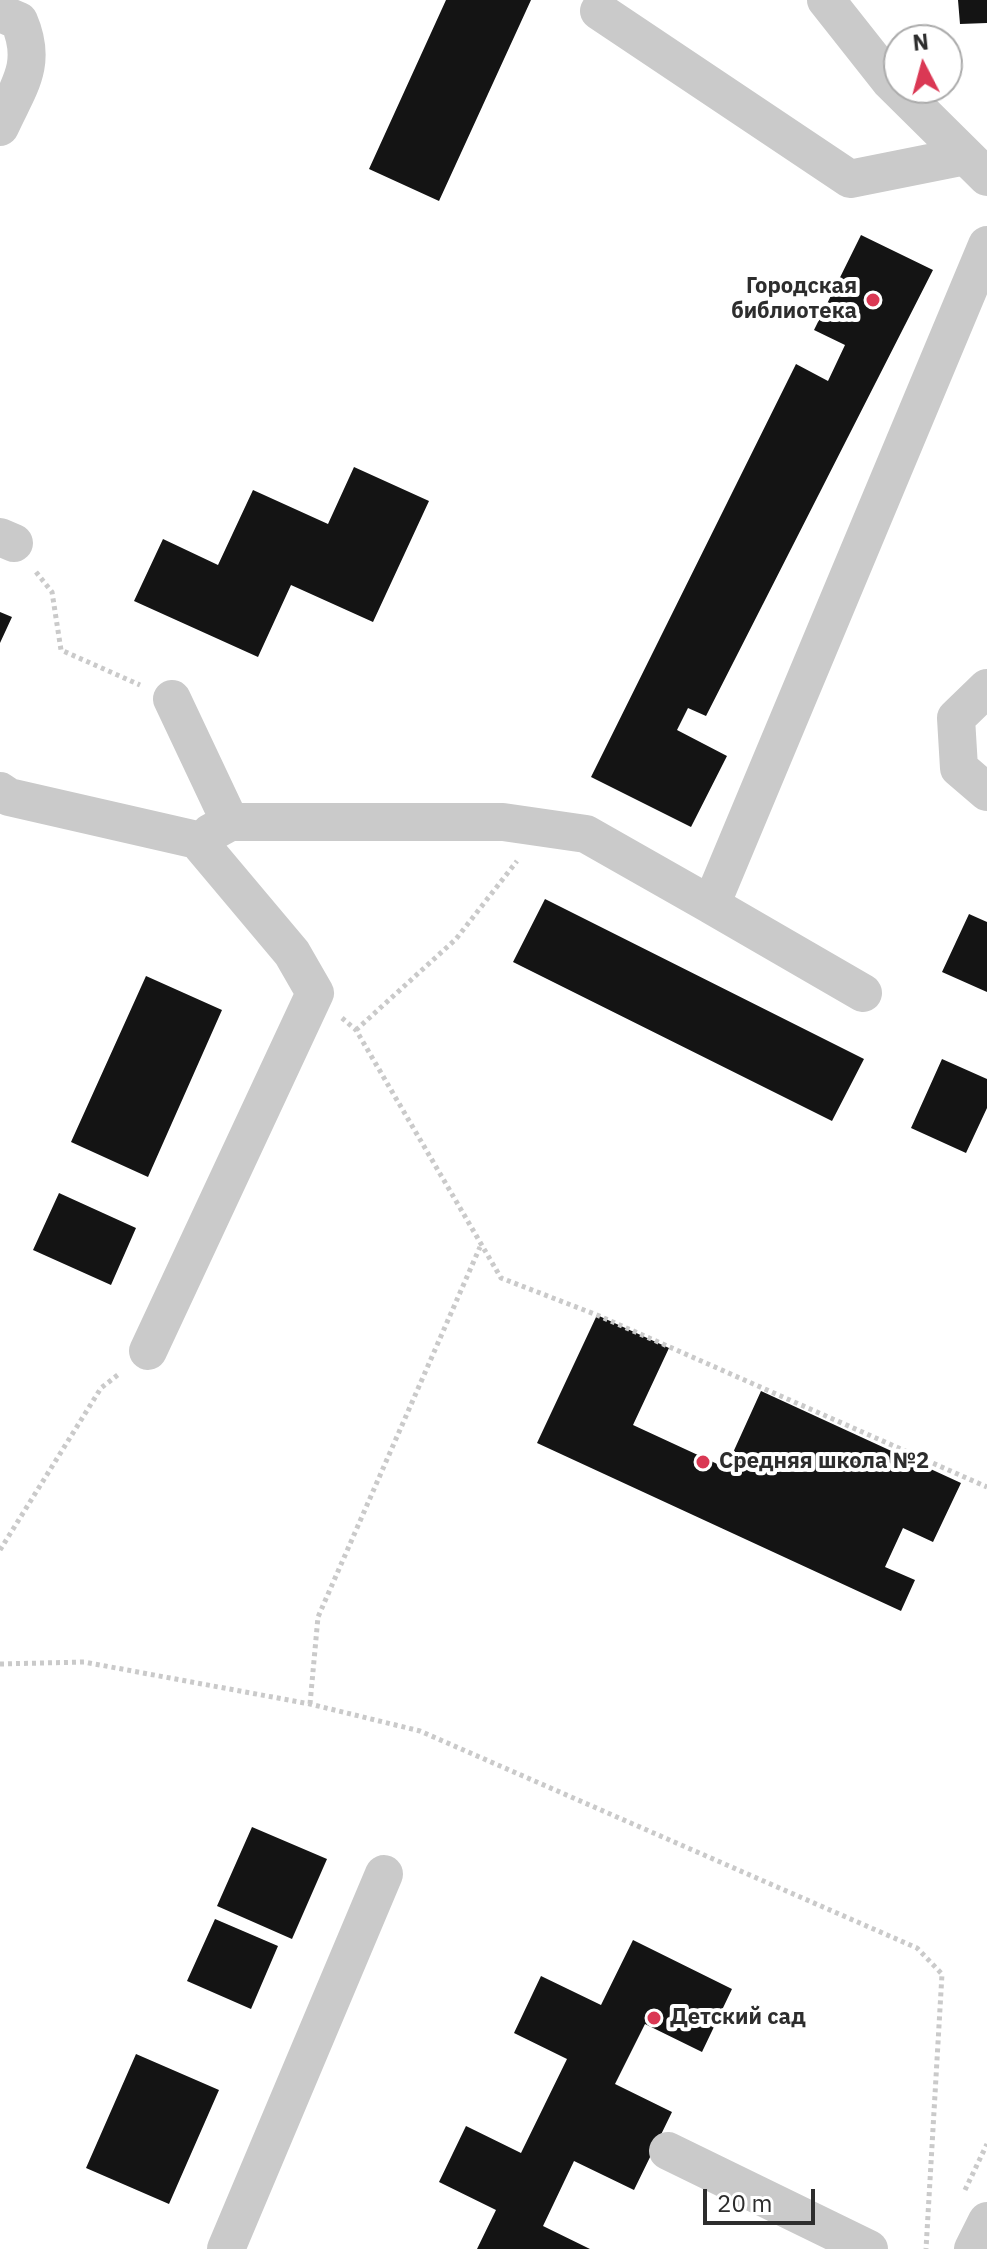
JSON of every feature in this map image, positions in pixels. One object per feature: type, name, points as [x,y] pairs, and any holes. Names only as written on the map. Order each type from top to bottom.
[{"type":"street","points":[[826,0],[890,81],[976,166]]},
{"type":"street","points":[[599,11],[850,179],[976,166]]},
{"type":"street","points":[[0,13],[19,21],[27,41],[29,63],[0,127]]},
{"type":"street","points":[[711,905],[987,245]]},
{"type":"street","points":[[987,688],[956,718],[959,768],[987,792]]},
{"type":"street","points":[[172,699],[230,822]]},
{"type":"street","points":[[0,791],[9,797],[197,840],[292,953],[315,993],[148,1351]]},
{"type":"street","points":[[197,840],[230,822],[503,822],[586,834],[863,993]]},
{"type":"street","points":[[226,2249],[384,1874]]},
{"type":"street","points":[[668,2151],[869,2249]]},
{"type":"street","points":[[973,2249],[987,2221]]},
{"type":"path","points":[[7,540],[52,592],[61,650],[172,699]]},
{"type":"path","points":[[356,1030],[456,939],[518,860],[535,827]]},
{"type":"path","points":[[315,993],[356,1030],[480,1247],[501,1278],[597,1315],[987,1487]]},
{"type":"path","points":[[310,1704],[318,1617],[480,1247]]},
{"type":"path","points":[[0,1550],[101,1388],[148,1351]]},
{"type":"path","points":[[0,1664],[84,1662],[310,1704],[420,1731],[917,1948],[942,1974],[926,2249]]},
{"type":"building","points":[[446,0],[531,0],[439,201],[369,169]]},
{"type":"building","points":[[958,0],[987,0],[987,23],[960,24]]},
{"type":"building","points":[[861,235],[933,270],[706,716],[688,708],[677,730],[727,756],[691,827],[591,777],[796,364],[828,381],[845,345],[814,330]]},
{"type":"building","points":[[354,467],[429,501],[373,622],[291,585],[258,657],[134,601],[163,539],[218,565],[253,490],[328,524]]},
{"type":"building","points":[[0,612],[12,617],[0,643]]},
{"type":"building","points":[[545,899],[864,1059],[832,1121],[513,962]]},
{"type":"building","points":[[969,914],[987,922],[987,992],[942,972]]},
{"type":"building","points":[[146,976],[222,1010],[148,1177],[71,1142]]},
{"type":"building","points":[[942,1059],[987,1079],[987,1108],[966,1153],[911,1128]]},
{"type":"building","points":[[59,1193],[136,1228],[111,1285],[33,1250]]},
{"type":"building","points":[[597,1315],[669,1348],[633,1425],[726,1468],[761,1391],[961,1483],[933,1542],[903,1528],[885,1567],[915,1580],[901,1611],[537,1443]]},
{"type":"building","points":[[252,1827],[327,1859],[292,1939],[217,1906]]},
{"type":"building","points":[[215,1919],[278,1946],[251,2009],[187,1981]]},
{"type":"building","points":[[633,1940],[732,1989],[702,2052],[645,2024],[615,2084],[672,2112],[634,2190],[574,2161],[543,2226],[590,2249],[477,2249],[496,2210],[439,2182],[466,2126],[521,2153],[567,2059],[514,2033],[541,1976],[601,2005]]},
{"type":"building","points":[[136,2054],[219,2090],[169,2204],[86,2168]]},
{"type":"place","name":"Городская библиотека","points":[[873,300]]},
{"type":"place","name":"Средняя школа №2","points":[[703,1462]]},
{"type":"place","name":"Детский сад","points":[[654,2018]]}]
